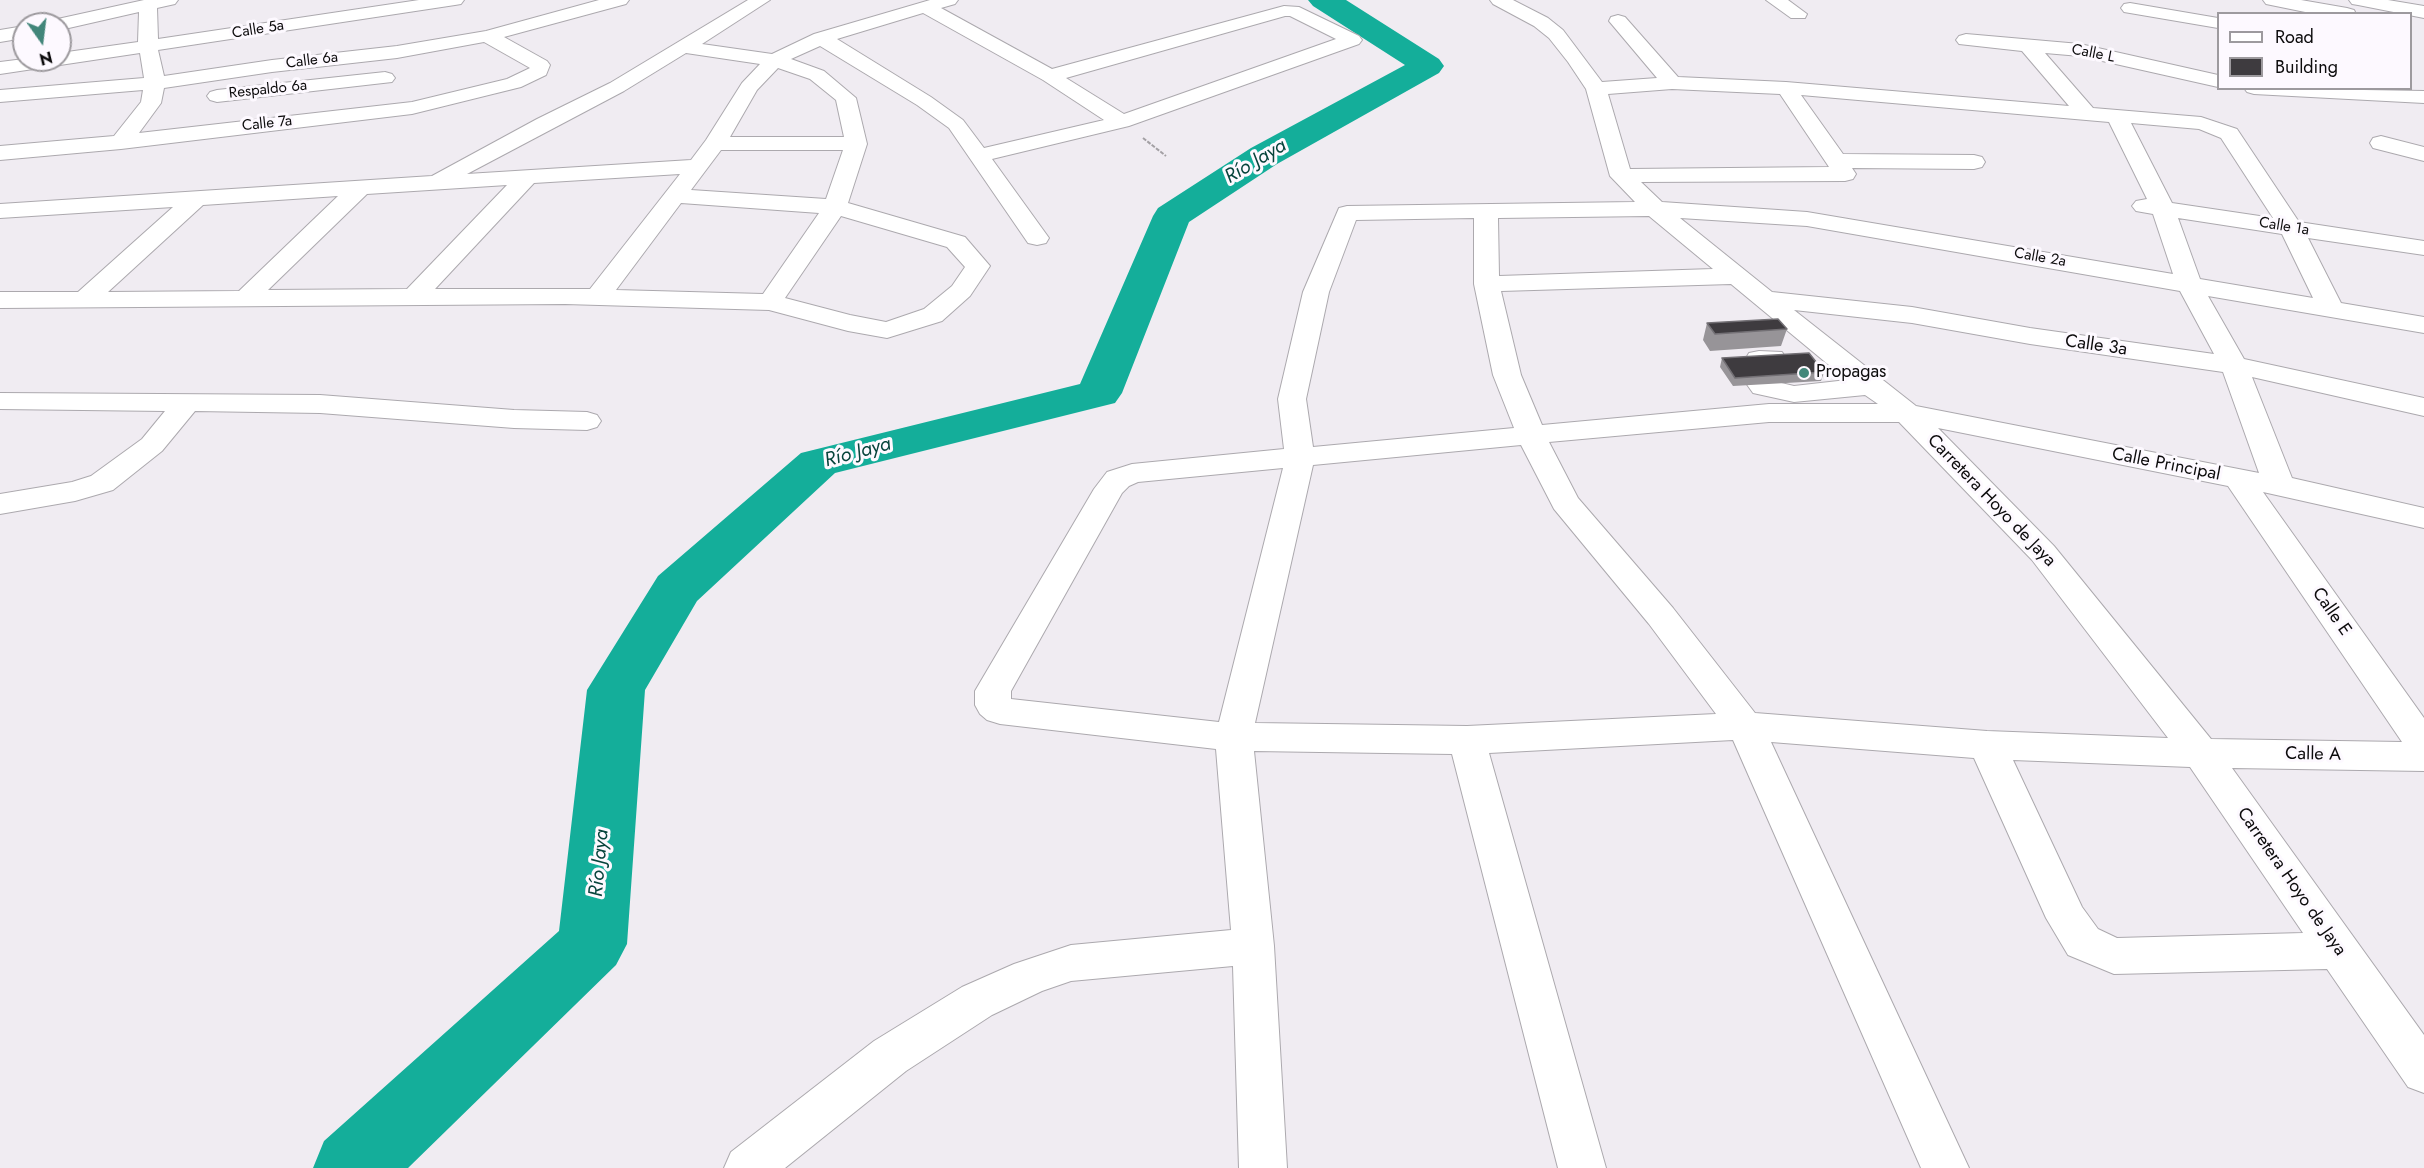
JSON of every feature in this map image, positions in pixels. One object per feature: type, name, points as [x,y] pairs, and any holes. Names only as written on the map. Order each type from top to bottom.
[{"type":"street","points":[[72,21],[169,0]]},
{"type":"street","name":"Calle 5a","points":[[72,57],[148,46],[271,19],[455,0]]},
{"type":"street","name":"Calle 6a","points":[[0,96],[81,91],[153,93],[272,66],[453,43],[620,0]]},
{"type":"street","points":[[435,182],[616,87],[761,0]]},
{"type":"street","points":[[597,297],[715,143],[749,87],[774,60],[821,38],[949,0]]},
{"type":"street","name":"Carretera Hoyo de Jaya","points":[[1499,0],[1541,22],[1556,34],[1596,89],[1621,176],[1655,209],[1907,413],[2043,553],[2201,753],[2421,1064]]},
{"type":"street","points":[[1775,0],[1798,14]]},
{"type":"street","points":[[2200,20],[2203,0]]},
{"type":"street","points":[[2272,0],[2336,12]]},
{"type":"street","points":[[2358,0],[2396,11],[2424,12]]},
{"type":"street","points":[[435,3],[453,43]]},
{"type":"street","points":[[121,142],[153,93],[148,46],[148,5]]},
{"type":"street","points":[[925,7],[1050,76],[1122,122]]},
{"type":"street","points":[[2130,8],[2217,23]]},
{"type":"street","points":[[979,156],[1122,122],[1352,40],[1293,11],[1284,10],[1050,76]]},
{"type":"street","points":[[271,19],[272,66]]},
{"type":"street","points":[[1618,21],[1672,83]]},
{"type":"street","name":"Calle 7a","points":[[0,153],[121,142],[365,114],[455,99],[514,83],[539,71],[540,65],[487,36]]},
{"type":"street","points":[[821,38],[924,101],[956,124],[1038,238]]},
{"type":"street","name":"Calle L","points":[[1966,40],[2080,50],[2217,81]]},
{"type":"street","points":[[2027,44],[2086,113]]},
{"type":"street","points":[[683,47],[774,60],[817,75],[846,98],[856,144],[835,207],[770,302]]},
{"type":"street","points":[[365,114],[396,52]]},
{"type":"street","name":"Respaldo 6a","points":[[198,98],[385,78]]},
{"type":"street","points":[[1596,89],[1672,83],[1786,88],[2201,123],[2229,134],[2291,228],[2331,309]]},
{"type":"street","points":[[1621,176],[1845,174],[1786,88]]},
{"type":"street","points":[[2292,90],[2424,97]]},
{"type":"street","points":[[153,93],[175,101]]},
{"type":"street","points":[[2117,116],[2188,284],[2234,365],[2279,485]]},
{"type":"street","points":[[715,143],[856,144]]},
{"type":"street","points":[[2381,143],[2424,154]]},
{"type":"street","points":[[1838,161],[1974,162]]},
{"type":"street","points":[[0,211],[697,166]]},
{"type":"street","points":[[414,297],[527,177]]},
{"type":"street","points":[[246,298],[360,188]]},
{"type":"street","points":[[0,300],[597,297],[770,302],[848,323],[887,330],[933,315],[961,291],[978,266],[956,242],[835,207],[674,196]]},
{"type":"street","points":[[85,299],[197,198]]},
{"type":"street","name":"Calle 1a","points":[[2154,208],[2424,248]]},
{"type":"street","name":"Calle 2a","points":[[1300,458],[1292,399],[1316,292],[1347,213],[1655,209],[1808,219],[2424,325]]},
{"type":"street","points":[[1486,212],[1487,284],[1507,375],[1531,435],[1565,502],[1660,616],[1745,726],[1945,1168]]},
{"type":"street","points":[[1487,284],[1736,276]]},
{"type":"street","name":"Calle 3a","points":[[1765,299],[1912,315],[2030,336],[2234,365],[2424,407]]},
{"type":"street","points":[[1828,351],[1759,359],[1752,372],[1763,387],[1794,394],[1871,386]]},
{"type":"street","points":[[0,401],[320,404],[514,419],[586,422]]},
{"type":"street","points":[[0,504],[75,491],[102,483],[152,445],[186,404]]},
{"type":"street","points":[[1263,1168],[1253,946],[1234,737],[1300,458],[1768,413],[1907,413]]},
{"type":"street","name":"Calle Principal","points":[[1907,413],[2238,479],[2279,485],[2424,518]]},
{"type":"street","name":"Calle A","points":[[1300,458],[1132,473],[1118,479],[1109,489],[993,691],[993,705],[1000,711],[1234,737],[1467,740],[1745,726],[1987,745],[2201,753],[2424,757]]},
{"type":"street","name":"Calle E","points":[[2238,479],[2424,746]]},
{"type":"street","points":[[1467,740],[1582,1168]]},
{"type":"street","points":[[1987,745],[2067,918],[2083,942],[2114,956],[2339,950]]},
{"type":"street","points":[[748,1168],[890,1056],[977,1001],[1029,977],[1071,963],[1253,946]]},
{"type":"building","points":[[1778,319],[1787,329],[1715,334],[1707,323]]},
{"type":"building","points":[[1809,353],[1824,372],[1735,378],[1722,358]]},
{"type":"waterway","name":"Río Jaya","points":[[352,1168],[592,944],[616,690],[677,589],[818,463],[1099,393],[1172,216],[1264,156],[1428,66],[1323,0]]},
{"type":"place","name":"Propagas","points":[[1804,373]]}]
